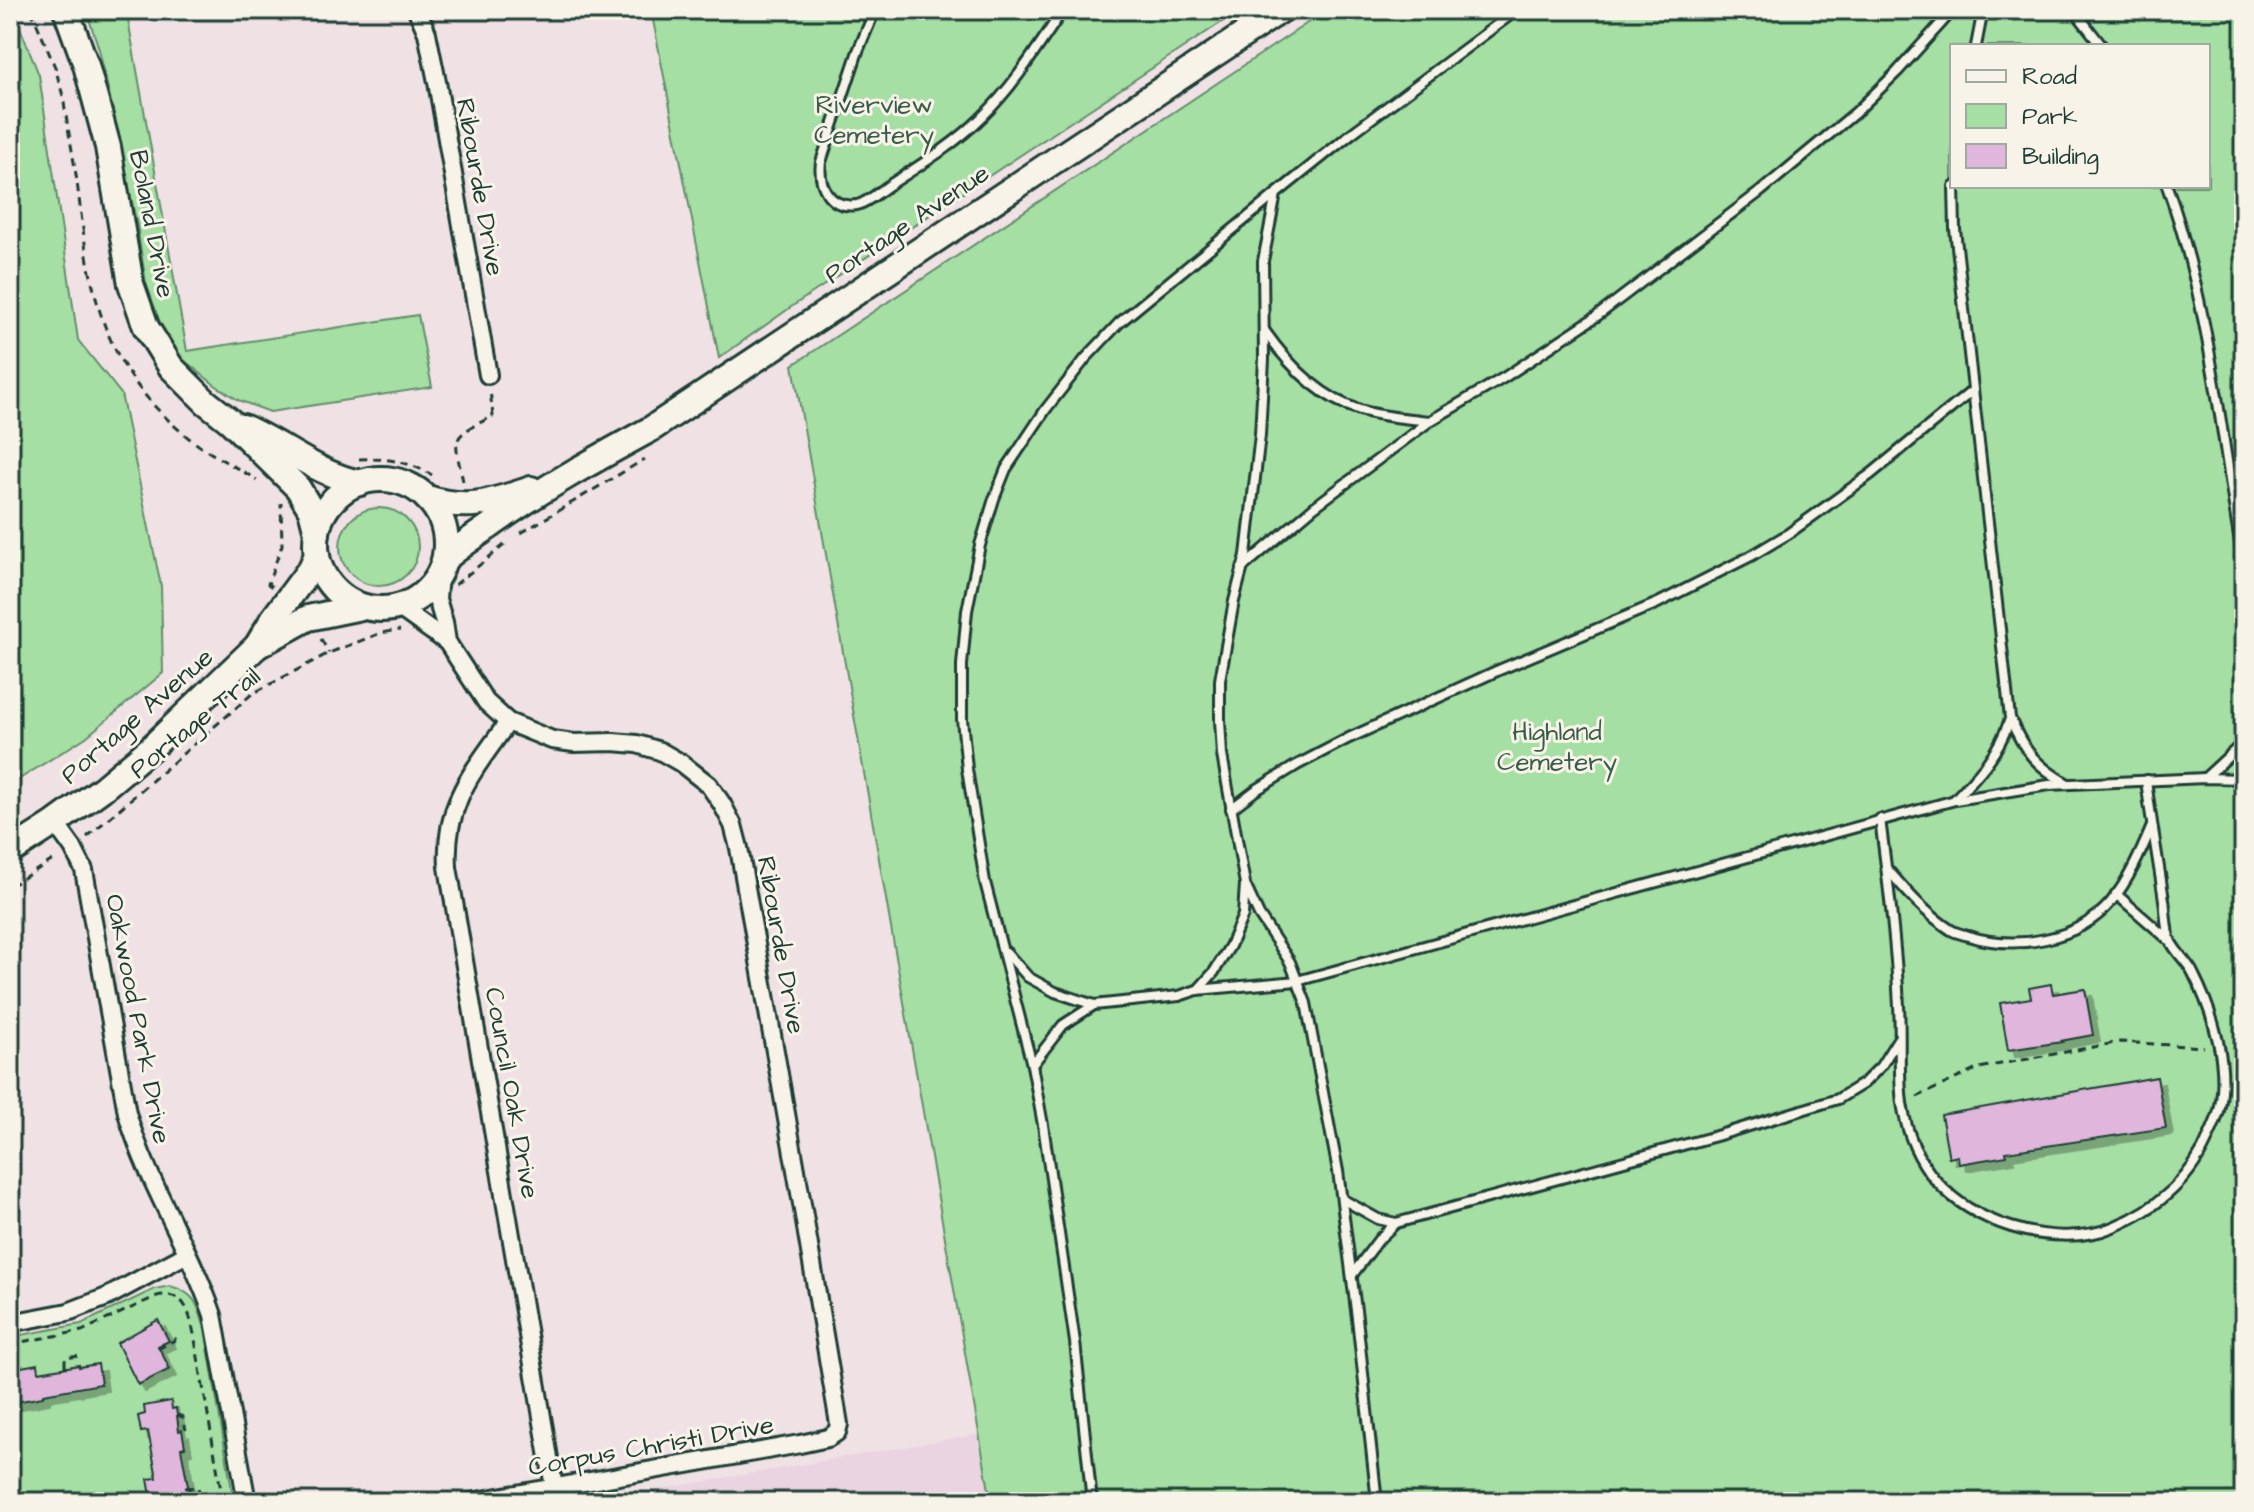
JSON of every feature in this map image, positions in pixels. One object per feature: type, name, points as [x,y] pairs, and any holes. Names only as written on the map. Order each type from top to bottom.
[{"type":"main road","name":"Boland Drive","points":[[66,10],[86,65],[108,147],[131,284],[146,327],[171,367],[298,488],[311,510],[317,544]]},
{"type":"main road","name":"Portage Avenue","points":[[442,567],[464,543],[560,479],[651,429],[1281,10]]},
{"type":"main road","name":"Boland Drive","points":[[230,421],[265,436],[316,468],[360,483]]},
{"type":"main road","points":[[378,479],[432,488],[446,537],[442,567],[425,591],[398,607],[386,610],[361,607],[345,599],[322,572],[317,544],[322,516],[332,502],[344,490],[378,479]]},
{"type":"main road","name":"Portage Avenue","points":[[432,488],[450,505],[471,505],[560,479]]},
{"type":"main road","name":"Portage Avenue","points":[[257,646],[311,568],[317,544]]},
{"type":"main road","name":"Portage Avenue","points":[[10,852],[102,789],[151,748],[257,646],[308,618],[361,607]]},
{"type":"street","name":"Ribourde Drive","points":[[417,10],[427,33],[437,82],[488,375]]},
{"type":"street","name":"Ribourde Drive","points":[[442,567],[437,599],[447,642]]},
{"type":"street","name":"Ribourde Drive","points":[[398,607],[447,642],[486,702],[508,722],[552,740],[637,744],[660,751],[709,785],[722,804],[733,825],[739,848],[839,1424],[837,1432]]},
{"type":"street","name":"Council Oak Drive","points":[[508,722],[455,805],[449,824],[448,857],[554,1487]]},
{"type":"street","name":"Oakwood Park Drive","points":[[55,823],[84,870],[127,1113],[144,1165],[204,1288],[217,1330],[247,1502]]},
{"type":"street","points":[[10,1323],[68,1312],[107,1297],[187,1254]]},
{"type":"street","name":"Corpus Christi Drive","points":[[471,1502],[800,1444],[828,1438],[837,1432]]},
{"type":"lane","points":[[875,10],[821,162],[819,175],[822,187],[828,197],[840,204],[861,204],[962,135],[1001,96],[1063,10]]},
{"type":"lane","points":[[1092,1502],[1069,1296],[1032,1065],[985,882],[975,829],[962,719],[962,665],[967,611],[980,545],[1006,469],[1046,409],[1086,358],[1119,323],[1352,133],[1517,10]]},
{"type":"lane","points":[[1242,568],[1314,507],[1430,421],[1546,351],[1597,316],[1761,191],[1855,113],[1953,10]]},
{"type":"lane","points":[[1976,44],[1983,10]]},
{"type":"lane","points":[[2074,10],[2100,44]]},
{"type":"lane","points":[[1954,188],[1955,229],[1972,391],[2010,718],[2020,742],[2037,763],[2068,784]]},
{"type":"lane","points":[[2168,188],[2198,292],[2244,566]]},
{"type":"lane","points":[[1276,194],[1263,261],[1260,435],[1246,555],[1226,639],[1220,680],[1221,744],[1245,884],[1259,915],[1290,962],[1306,1003],[1323,1085],[1352,1276],[1377,1502]]},
{"type":"lane","points":[[1264,330],[1280,354],[1337,400],[1360,410],[1430,421]]},
{"type":"lane","points":[[1231,809],[1266,784],[1349,738],[1658,603],[1751,556],[1788,534],[1871,474],[1972,391]]},
{"type":"lane","points":[[1955,800],[1979,775],[2002,742],[2010,718]]},
{"type":"lane","points":[[2205,778],[2244,742]]},
{"type":"lane","points":[[1004,950],[1028,977],[1055,992],[1094,1005],[1179,996],[1197,990],[1297,981],[1955,800],[2049,785],[2244,779]]},
{"type":"lane","points":[[2146,780],[2170,941]]},
{"type":"lane","points":[[1880,819],[1900,1007],[1902,1104],[1911,1137],[1923,1166],[1943,1190],[1977,1213],[2027,1232],[2086,1234],[2109,1229],[2143,1214],[2168,1195],[2193,1168],[2219,1112],[2222,1077],[2209,1006],[2190,967],[2170,941],[2116,894]]},
{"type":"lane","points":[[1887,869],[1919,905],[1953,931],[1985,941],[2020,944],[2050,939],[2083,924],[2110,904],[2134,867],[2152,825]]},
{"type":"lane","points":[[1197,990],[1214,972],[1230,946],[1243,915],[1245,884]]},
{"type":"lane","points":[[1032,1065],[1063,1025],[1094,1005]]},
{"type":"lane","points":[[1342,1199],[1378,1219],[1396,1223],[1716,1136],[1838,1099],[1864,1083],[1881,1066],[1899,1037]]},
{"type":"lane","points":[[1352,1276],[1380,1238],[1396,1223]]},
{"type":"path","points":[[463,484],[456,444],[462,432],[493,416],[488,375]]},
{"type":"path","points":[[350,459],[402,461],[420,468],[432,488]]},
{"type":"path","points":[[276,589],[268,584],[282,545],[281,502]]},
{"type":"path","points":[[316,630],[329,653]]},
{"type":"path","name":"Portage Trail","points":[[10,886],[73,848],[96,830],[252,694],[329,653],[381,633],[400,630],[410,634]]},
{"type":"path","points":[[1902,1104],[1979,1068],[2120,1042],[2218,1048]]},
{"type":"path","points":[[10,1344],[82,1331],[162,1295],[178,1298],[192,1326],[223,1502]]},
{"type":"path","points":[[158,1349],[175,1340],[175,1334]]},
{"type":"path","points":[[65,1367],[65,1358],[80,1356]]},
{"type":"path","points":[[16,1376],[21,1364]]},
{"type":"path","points":[[177,1415],[183,1417],[186,1430]]},
{"type":"path","points":[[185,1488],[198,1487],[201,1502]]},
{"type":"shaded area","points":[[978,1434],[991,1502],[586,1502],[863,1454]]},
{"type":"green space","points":[[10,10],[13,10],[39,75],[78,340],[121,394],[161,586],[163,673],[86,737],[10,785]]},
{"type":"green space","points":[[86,10],[125,10],[127,14],[187,351],[418,315],[432,387],[270,412],[238,400],[175,353],[146,283],[116,124],[99,49]]},
{"type":"green space","name":"Riverview Cemetery","points":[[651,10],[1240,10],[794,305],[719,358]]},
{"type":"green space","name":"Highland Cemetery","points":[[1327,10],[2244,10],[2244,1502],[991,1502],[793,365]]},
{"type":"green space","points":[[371,508],[387,508],[401,514],[412,525],[418,547],[412,569],[401,580],[387,586],[371,586],[357,580],[346,569],[340,555],[340,539],[346,525],[357,514]]},
{"type":"green space","points":[[170,1286],[191,1296],[203,1321],[234,1502],[10,1502],[10,1337],[81,1324],[155,1289]]},
{"type":"building","points":[[2051,984],[2053,994],[2085,989],[2093,1035],[2008,1050],[2000,1003],[2031,998],[2029,988]]},
{"type":"building","points":[[2157,1077],[2166,1128],[2006,1152],[2007,1156],[1959,1164],[1958,1156],[1949,1158],[1941,1115]]},
{"type":"building","points":[[158,1320],[169,1341],[158,1346],[170,1369],[138,1385],[117,1343]]},
{"type":"building","points":[[38,1364],[39,1372],[98,1364],[101,1384],[10,1403],[10,1369]]},
{"type":"building","points":[[171,1401],[172,1409],[176,1408],[179,1431],[182,1430],[185,1447],[181,1448],[191,1502],[152,1502],[148,1479],[157,1478],[148,1431],[141,1432],[138,1416],[145,1414],[144,1406]]}]
